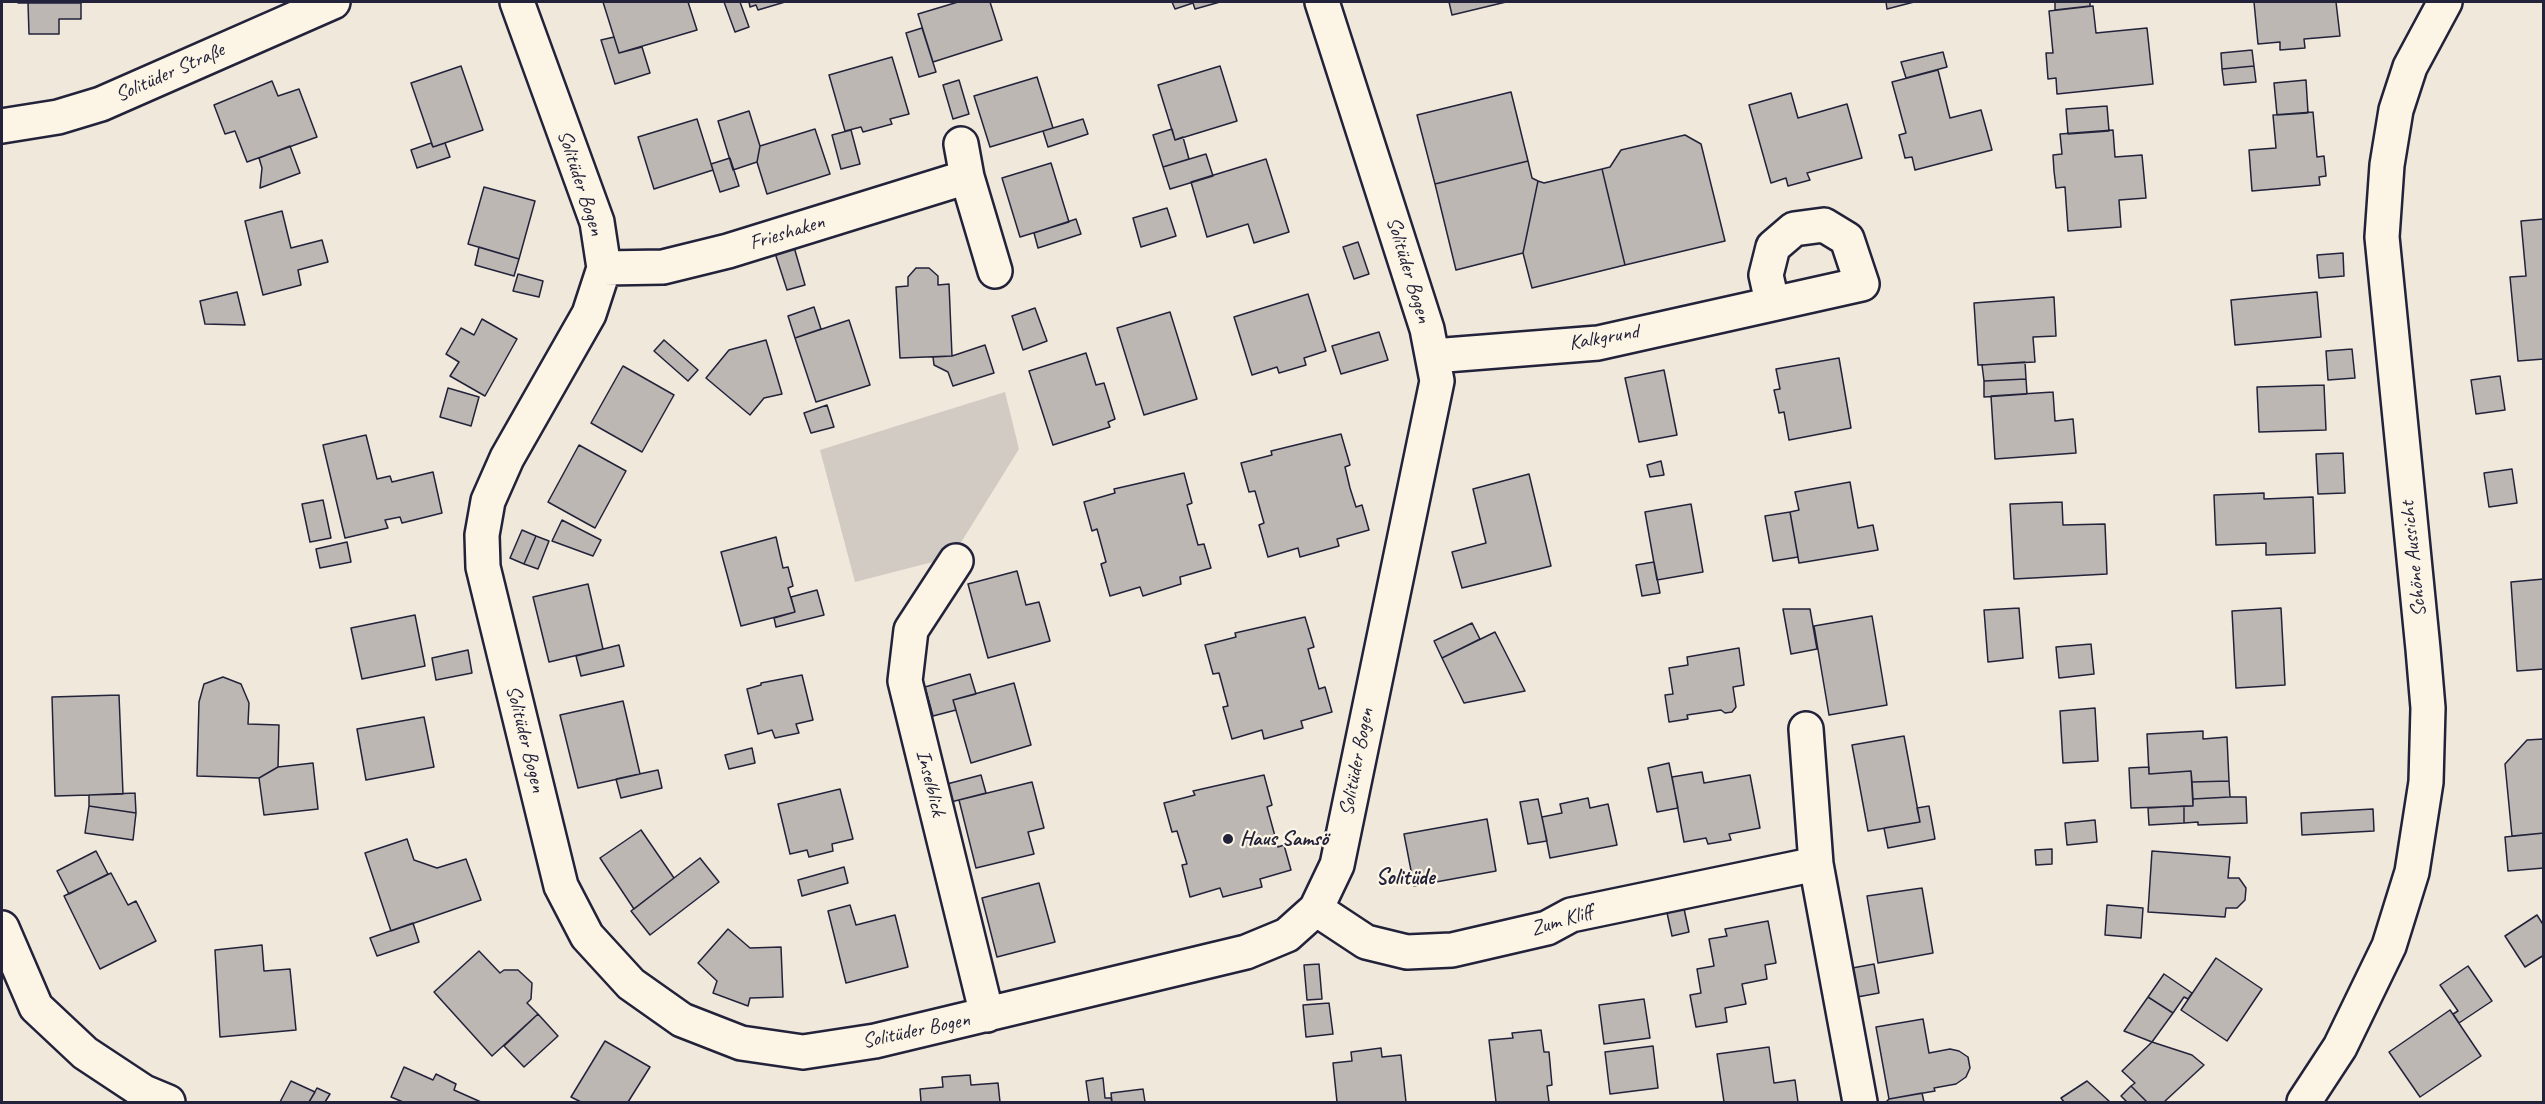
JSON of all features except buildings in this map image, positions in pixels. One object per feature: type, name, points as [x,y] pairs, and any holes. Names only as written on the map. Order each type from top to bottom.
[{"type":"street","name":"Solitüder Straße","points":[[2,126],[58,117],[101,104],[333,2]]},
{"type":"street","name":"Solitüder Bogen","points":[[517,2],[597,222],[604,268],[590,314],[507,458],[488,501],[482,535],[483,567],[561,886],[587,936],[631,984],[682,1020],[741,1043],[802,1052],[875,1041],[1246,952],[1287,935],[1316,909],[1337,865],[1437,381],[1424,317],[1322,2]]},
{"type":"street","name":"Schöne Aussicht","points":[[2304,1102],[2340,1047],[2389,946],[2412,872],[2426,782],[2428,708],[2382,237],[2387,165],[2396,110],[2410,66],[2445,2]]},
{"type":"street","points":[[961,144],[967,177],[995,271]]},
{"type":"street","name":"Frieshaken","points":[[604,268],[663,267],[728,251],[967,177]]},
{"type":"street","name":"Kalkgrund","points":[[1433,356],[1598,343],[1772,302]]},
{"type":"street","name":"Inselblick","points":[[956,561],[911,630],[905,681],[987,1015]]},
{"type":"street","points":[[1806,729],[1816,864],[1860,1102]]},
{"type":"street","name":"Zum Kliff","points":[[1316,909],[1365,942],[1407,952],[1452,950],[1546,928],[1571,915],[1816,864]]},
{"type":"street","points":[[2,928],[36,1006],[86,1053],[144,1092],[168,1102]]},
{"type":"shaded area","points":[[1005,392],[1019,449],[952,557],[855,582],[820,450]]},
{"type":"place","name":"Haus Samsö","points":[[1228,839]]},
{"type":"district","name":"Solitüde","points":[[1405,878]]}]
